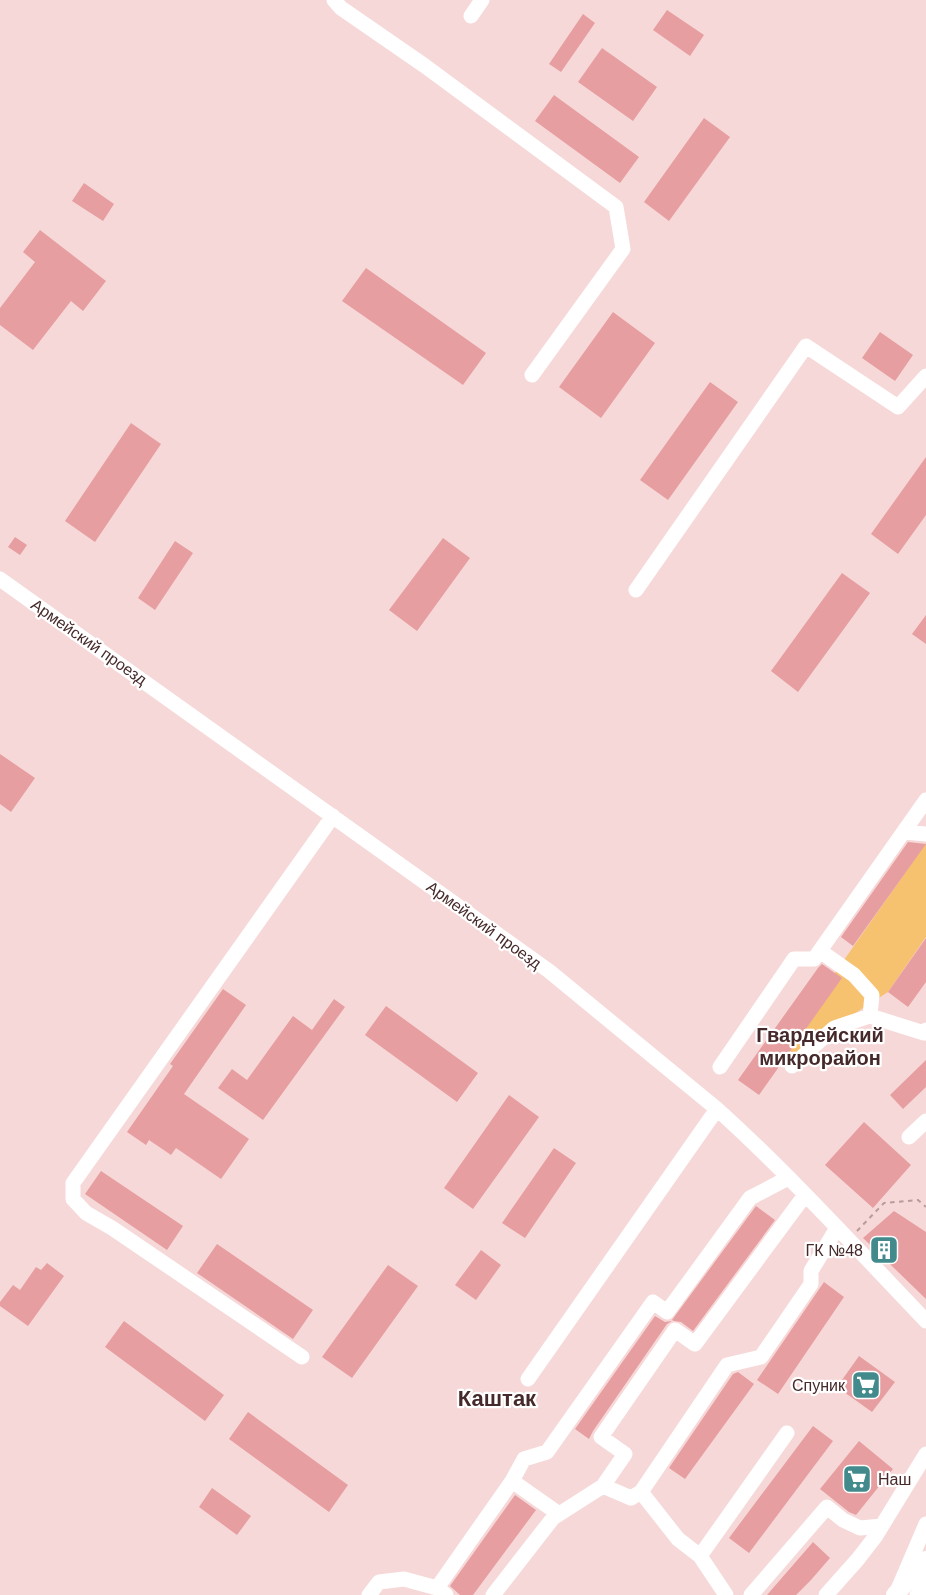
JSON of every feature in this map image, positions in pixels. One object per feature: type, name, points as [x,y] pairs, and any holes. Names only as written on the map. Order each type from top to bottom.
[{"type":"main road","points":[[895,1595],[926,1560]]},
{"type":"street","points":[[334,0],[341,8],[425,66],[616,207],[623,249],[532,375]]},
{"type":"street","points":[[471,16],[482,0]]},
{"type":"street","points":[[636,590],[806,346],[898,408],[926,376]]},
{"type":"street","name":"Армейский проезд","points":[[0,579],[549,971],[717,1108],[805,1195],[926,1321]]},
{"type":"street","points":[[720,1067],[794,959],[814,959],[926,801]]},
{"type":"street","points":[[302,1357],[112,1228],[86,1213],[73,1199],[73,1183],[333,816]]},
{"type":"street","points":[[904,832],[926,834]]},
{"type":"street","points":[[820,951],[854,975],[872,995],[870,1016]]},
{"type":"street","points":[[792,1066],[834,1028],[870,1016],[924,1033],[926,1030]]},
{"type":"street","points":[[528,1380],[717,1108]]},
{"type":"street","points":[[909,1137],[926,1121]]},
{"type":"street","points":[[369,1595],[379,1581],[404,1579],[442,1592],[524,1459],[547,1452],[653,1302],[667,1312],[750,1198],[788,1178]]},
{"type":"street","points":[[493,1595],[554,1518],[603,1486],[625,1454],[601,1437],[675,1330],[694,1344],[805,1195]]},
{"type":"street","points":[[603,1486],[631,1498],[641,1492],[727,1365],[761,1357],[811,1284],[811,1271],[837,1228]]},
{"type":"street","points":[[700,1556],[787,1433]]},
{"type":"street","points":[[826,1595],[858,1559],[882,1526],[926,1454]]},
{"type":"street","points":[[512,1481],[559,1514]]},
{"type":"street","points":[[641,1492],[678,1539],[700,1556],[726,1595]]},
{"type":"street","points":[[751,1595],[827,1507],[843,1520],[860,1528],[882,1526]]},
{"type":"street","points":[[895,1595],[926,1524]]},
{"type":"street","points":[[917,1595],[926,1580]]},
{"type":"path","points":[[848,1239],[884,1203],[918,1200],[926,1207]]},
{"type":"shaded area","points":[[926,843],[926,937],[888,992],[797,1055],[783,1047]]},
{"type":"building","points":[[667,10],[704,35],[690,56],[653,30]]},
{"type":"building","points":[[583,14],[595,23],[561,72],[549,64]]},
{"type":"building","points":[[602,48],[657,87],[633,121],[578,82]]},
{"type":"building","points":[[554,95],[639,157],[620,183],[535,121]]},
{"type":"building","points":[[704,118],[730,137],[669,221],[644,202]]},
{"type":"building","points":[[84,183],[114,204],[103,221],[72,201]]},
{"type":"building","points":[[40,230],[106,281],[83,311],[71,301],[33,350],[0,325],[0,308],[35,262],[23,252]]},
{"type":"building","points":[[366,268],[486,353],[463,385],[342,301]]},
{"type":"building","points":[[613,312],[655,343],[601,418],[559,387]]},
{"type":"building","points":[[880,332],[913,355],[895,381],[862,358]]},
{"type":"building","points":[[710,382],[738,402],[668,500],[640,480]]},
{"type":"building","points":[[131,423],[161,444],[95,542],[65,521]]},
{"type":"building","points":[[926,457],[926,515],[898,554],[871,534]]},
{"type":"building","points":[[15,537],[27,545],[20,555],[8,547]]},
{"type":"building","points":[[443,538],[470,558],[417,631],[389,610]]},
{"type":"building","points":[[175,541],[193,553],[155,610],[138,598]]},
{"type":"building","points":[[842,573],[870,593],[798,692],[771,671]]},
{"type":"building","points":[[926,615],[926,644],[912,634]]},
{"type":"building","points":[[0,754],[35,778],[11,812],[0,804]]},
{"type":"building","points":[[908,842],[926,844],[853,946],[841,937]]},
{"type":"building","points":[[926,938],[926,982],[908,1007],[888,992]]},
{"type":"building","points":[[822,964],[842,978],[759,1095],[738,1080]]},
{"type":"building","points":[[223,989],[246,1005],[184,1094],[249,1139],[221,1179],[176,1148],[171,1155],[149,1140],[146,1145],[127,1132],[173,1066],[170,1064]]},
{"type":"building","points":[[334,999],[345,1007],[263,1120],[218,1088],[232,1069],[247,1080],[293,1016],[312,1030]]},
{"type":"building","points":[[386,1006],[478,1073],[457,1102],[365,1035]]},
{"type":"building","points":[[926,1060],[926,1087],[903,1109],[890,1095]]},
{"type":"building","points":[[509,1095],[539,1117],[473,1209],[444,1188]]},
{"type":"building","points":[[864,1122],[911,1165],[873,1208],[825,1165]]},
{"type":"building","points":[[554,1148],[576,1163],[525,1238],[502,1223]]},
{"type":"building","points":[[101,1171],[183,1226],[167,1250],[85,1194]]},
{"type":"building","points":[[756,1206],[775,1220],[693,1331],[681,1322],[672,1320]]},
{"type":"building","name":"ГК №48","points":[[894,1211],[926,1232],[926,1299],[863,1238]]},
{"type":"building","points":[[217,1244],[313,1310],[293,1339],[197,1273]]},
{"type":"building","points":[[481,1250],[501,1265],[476,1300],[455,1285]]},
{"type":"building","points":[[47,1263],[64,1276],[28,1326],[0,1306],[0,1302],[13,1285],[20,1290],[36,1267],[41,1270]]},
{"type":"building","points":[[388,1265],[418,1286],[352,1378],[322,1357]]},
{"type":"building","points":[[824,1282],[844,1297],[778,1394],[757,1380]]},
{"type":"building","points":[[655,1316],[665,1322],[672,1321],[667,1324],[589,1439],[575,1429]]},
{"type":"building","points":[[124,1321],[224,1395],[205,1421],[105,1347]]},
{"type":"building","name":"Спуник","points":[[859,1356],[895,1382],[872,1412],[837,1387]]},
{"type":"building","points":[[738,1372],[754,1384],[685,1479],[669,1468],[733,1374]]},
{"type":"building","points":[[248,1412],[348,1485],[329,1512],[229,1439]]},
{"type":"building","points":[[813,1426],[833,1441],[749,1553],[729,1538]]},
{"type":"building","name":"Наш","points":[[859,1441],[893,1469],[856,1515],[820,1489]]},
{"type":"building","points":[[212,1488],[251,1516],[237,1535],[199,1507]]},
{"type":"building","points":[[515,1495],[536,1510],[473,1595],[460,1595],[450,1586]]},
{"type":"building","points":[[813,1542],[830,1558],[811,1580],[796,1595],[767,1595]]},
{"type":"place","name":"ГК №48","points":[[884,1250]]},
{"type":"place","name":"Спуник","points":[[866,1385]]},
{"type":"place","name":"Наш","points":[[857,1479]]},
{"type":"district","name":"Гвардейский микрорайон","points":[[820,1046]]},
{"type":"district","name":"Каштак","points":[[497,1398]]}]
